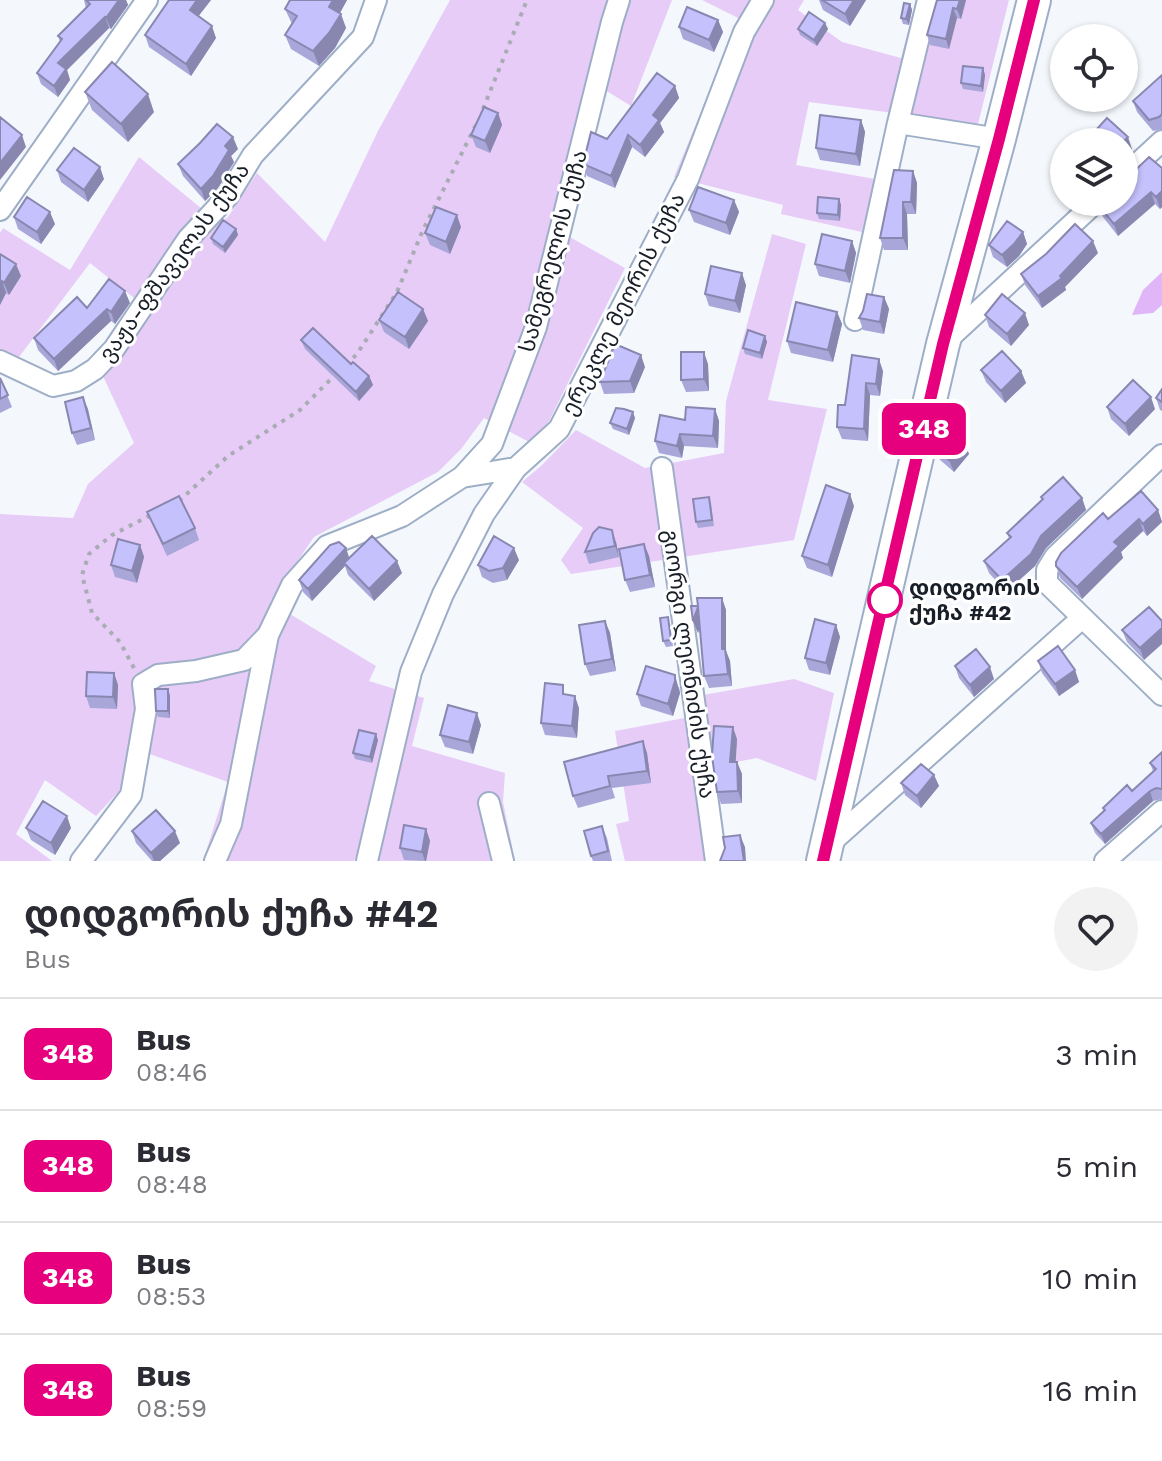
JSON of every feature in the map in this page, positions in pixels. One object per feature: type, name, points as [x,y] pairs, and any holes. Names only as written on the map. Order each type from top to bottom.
[{"type":"highway","points":[[826,853],[943,344],[1034,0]]},
{"type":"street","points":[[0,210],[147,0]]},
{"type":"street","name":"ვაჟა-ფშაველას ქუჩა","points":[[0,361],[53,386],[76,381],[95,369],[114,349],[188,239],[228,196],[253,155],[363,37],[376,0]]},
{"type":"street","name":"სამეგრელოს ქუჩა","points":[[215,861],[231,824],[268,635],[292,585],[327,546],[402,516],[462,477],[492,444],[536,327],[619,0]]},
{"type":"street","name":"ერეკლე მეორის ქუჩა","points":[[367,861],[411,672],[443,594],[484,514],[516,468],[559,429],[688,179],[744,32],[763,0]]},
{"type":"street","points":[[855,320],[928,0]]},
{"type":"street","points":[[898,123],[999,139]]},
{"type":"street","points":[[1138,163],[1162,141]]},
{"type":"street","points":[[943,344],[1081,216]]},
{"type":"street","points":[[1162,455],[1055,557],[1047,570],[1047,583],[1162,695]]},
{"type":"street","points":[[462,477],[516,468]]},
{"type":"street","name":"გიორგი ლეონიძის ქუჩა","points":[[662,468],[716,861]]},
{"type":"street","points":[[826,853],[1082,618]]},
{"type":"street","points":[[81,861],[131,795],[146,709],[143,684],[158,675],[196,671],[244,660],[268,635]]},
{"type":"street","points":[[489,803],[503,861]]},
{"type":"street","points":[[1105,861],[1162,811]]},
{"type":"path","points":[[178,502],[228,456],[300,410],[357,354],[397,292],[423,230],[480,118],[527,0]]},
{"type":"path","points":[[143,684],[120,642],[92,613],[82,575],[89,554],[112,535],[164,509]]},
{"type":"shaded area","points":[[450,0],[672,0],[631,106],[587,79],[550,226],[625,268],[549,421],[531,443],[484,418],[461,449],[438,472],[314,537],[270,602],[376,666],[369,681],[424,698],[412,746],[505,773],[503,802],[515,861],[370,861],[356,856],[354,861],[209,861],[204,858],[228,782],[130,747],[123,787],[96,816],[45,780],[16,834],[52,861],[0,861],[0,514],[73,518],[88,484],[134,443],[102,374],[153,313],[90,263],[19,357],[0,349],[0,233],[3,228],[70,270],[139,157],[219,223],[228,217],[257,173],[325,242],[378,131]]},
{"type":"shaded area","points":[[702,0],[804,0],[798,10],[842,42],[901,58],[916,0],[1009,0],[978,124],[809,102],[796,165],[875,179],[862,232],[781,214],[783,205],[674,177],[740,19]]},
{"type":"shaded area","points":[[772,234],[806,244],[768,400],[827,409],[794,540],[571,574],[561,560],[583,528],[522,482],[576,430],[645,468],[724,453],[726,401]]},
{"type":"shaded area","points":[[1162,272],[1162,305],[1153,313],[1132,315],[1143,290]]},
{"type":"shaded area","points":[[794,679],[834,693],[816,781],[757,758],[693,770],[707,861],[625,861],[616,824],[629,821],[615,731],[706,714],[703,695]]},
{"type":"building","points":[[86,0],[119,0],[106,18],[58,63],[66,69],[54,86],[37,73],[62,39],[58,36],[90,4]]},
{"type":"building","points":[[169,0],[197,0],[190,10],[212,26],[186,64],[145,35]]},
{"type":"building","points":[[290,0],[333,0],[329,7],[341,14],[313,51],[285,35],[297,16],[285,9]]},
{"type":"building","points":[[822,0],[854,0],[845,14]]},
{"type":"building","points":[[937,0],[960,0],[957,9],[953,8],[946,39],[927,35]]},
{"type":"building","points":[[904,3],[910,4],[906,19],[901,18]]},
{"type":"building","points":[[687,7],[718,20],[709,40],[679,27]]},
{"type":"building","points":[[809,12],[825,23],[814,40],[798,29]]},
{"type":"building","points":[[112,62],[148,94],[121,124],[85,92]]},
{"type":"building","points":[[963,66],[983,68],[981,86],[961,83]]},
{"type":"building","points":[[657,73],[675,86],[653,115],[659,120],[640,145],[628,135],[611,176],[583,164],[591,132],[607,139]]},
{"type":"building","points":[[1162,75],[1162,114],[1159,117],[1149,120],[1138,107],[1138,97]]},
{"type":"building","points":[[484,107],[498,113],[485,141],[471,135]]},
{"type":"building","points":[[820,115],[861,120],[856,154],[816,148]]},
{"type":"building","points":[[0,117],[22,135],[0,163]]},
{"type":"building","points":[[1107,118],[1118,128],[1098,128]]},
{"type":"building","points":[[217,124],[233,137],[225,146],[229,150],[213,176],[201,189],[178,164]]},
{"type":"building","points":[[74,148],[100,167],[84,190],[57,170]]},
{"type":"building","points":[[1149,157],[1162,168],[1162,191],[1156,197],[1151,192],[1138,203],[1138,168]]},
{"type":"building","points":[[894,170],[913,171],[911,202],[903,202],[903,238],[880,238]]},
{"type":"building","points":[[698,187],[734,200],[726,223],[689,210]]},
{"type":"building","points":[[27,197],[50,212],[37,232],[14,217]]},
{"type":"building","points":[[818,197],[839,199],[838,215],[817,213]]},
{"type":"building","points":[[436,207],[457,215],[446,242],[425,233]]},
{"type":"building","points":[[1107,216],[1123,216],[1114,224]]},
{"type":"building","points":[[223,220],[236,229],[223,247],[211,238]]},
{"type":"building","points":[[1007,221],[1023,232],[1002,255],[989,245]]},
{"type":"building","points":[[1075,224],[1093,241],[1060,276],[1062,278],[1038,296],[1021,274]]},
{"type":"building","points":[[822,234],[852,241],[845,271],[815,264]]},
{"type":"building","points":[[0,254],[16,264],[4,283],[2,281],[0,284]]},
{"type":"building","points":[[711,266],[742,273],[735,301],[705,294]]},
{"type":"building","points":[[109,279],[125,291],[111,312],[107,309],[54,359],[34,338],[77,297],[87,308]]},
{"type":"building","points":[[398,292],[423,309],[405,337],[379,320]]},
{"type":"building","points":[[867,294],[884,297],[880,322],[859,318]]},
{"type":"building","points":[[1002,294],[1025,313],[1007,334],[985,315]]},
{"type":"building","points":[[796,302],[837,312],[828,350],[787,341]]},
{"type":"building","points":[[313,328],[351,364],[353,362],[369,376],[356,392],[301,340]]},
{"type":"building","points":[[748,330],[765,336],[760,353],[743,348]]},
{"type":"building","points":[[615,344],[641,355],[630,381],[600,382]]},
{"type":"building","points":[[1002,351],[1021,371],[1001,391],[981,370]]},
{"type":"building","points":[[681,352],[704,352],[704,379],[681,380]]},
{"type":"building","points":[[852,355],[879,359],[876,384],[866,383],[864,429],[837,427],[838,405],[845,405]]},
{"type":"building","points":[[0,378],[8,395],[0,399]]},
{"type":"building","points":[[1133,380],[1151,397],[1125,424],[1107,407]]},
{"type":"building","points":[[83,397],[91,428],[72,433],[65,402]]},
{"type":"building","points":[[686,407],[715,409],[713,436],[680,434],[677,446],[655,441],[660,415],[685,420]]},
{"type":"building","points":[[616,408],[633,412],[627,429],[610,423]]},
{"type":"building","points":[[950,429],[965,442],[949,460],[934,447]]},
{"type":"building","points":[[1063,477],[1082,498],[1041,536],[1031,554],[1002,580],[984,561],[1011,537],[1007,533]]},
{"type":"building","points":[[826,485],[850,494],[828,565],[802,556]]},
{"type":"building","points":[[1141,491],[1158,510],[1143,524],[1139,519],[1114,542],[1119,546],[1077,587],[1056,566],[1061,553],[1103,513],[1108,519]]},
{"type":"building","points":[[179,496],[195,528],[163,544],[147,512]]},
{"type":"building","points":[[709,497],[712,520],[696,522],[693,499]]},
{"type":"building","points":[[599,527],[612,530],[615,546],[585,552],[593,533]]},
{"type":"building","points":[[372,536],[397,561],[369,589],[344,563]]},
{"type":"building","points":[[494,536],[514,548],[503,568],[489,571],[478,565]]},
{"type":"building","points":[[118,539],[140,545],[132,571],[111,565]]},
{"type":"building","points":[[339,542],[346,548],[308,589],[299,580],[330,545]]},
{"type":"building","points":[[644,544],[650,575],[625,580],[619,549]]},
{"type":"building","points":[[697,598],[722,598],[722,649],[725,649],[728,674],[704,676],[698,607],[693,621],[691,606],[698,606]]},
{"type":"building","points":[[1149,607],[1162,621],[1162,628],[1140,648],[1122,630]]},
{"type":"building","points":[[668,617],[671,640],[663,641],[660,618]]},
{"type":"building","points":[[815,619],[836,625],[826,663],[805,658]]},
{"type":"building","points":[[605,621],[612,659],[585,664],[579,625]]},
{"type":"building","points":[[1058,646],[1075,670],[1055,684],[1038,661]]},
{"type":"building","points":[[976,649],[990,667],[970,685],[955,666]]},
{"type":"building","points":[[646,666],[675,675],[668,704],[637,694]]},
{"type":"building","points":[[87,672],[114,673],[113,697],[86,696]]},
{"type":"building","points":[[545,683],[563,685],[563,694],[575,696],[572,726],[541,723]]},
{"type":"building","points":[[155,689],[168,689],[168,711],[156,711]]},
{"type":"building","points":[[448,705],[477,713],[469,742],[440,735]]},
{"type":"building","points":[[714,726],[733,727],[730,762],[737,762],[738,791],[717,792],[712,756]]},
{"type":"building","points":[[359,730],[376,734],[370,757],[353,753]]},
{"type":"building","points":[[643,741],[647,771],[608,776],[610,786],[573,796],[564,762]]},
{"type":"building","points":[[1162,752],[1162,789],[1150,791],[1101,834],[1091,823],[1127,785],[1132,791],[1156,769],[1150,763]]},
{"type":"building","points":[[921,764],[934,775],[917,796],[901,783]]},
{"type":"building","points":[[43,801],[67,816],[51,843],[26,828]]},
{"type":"building","points":[[156,810],[175,831],[151,853],[132,831]]},
{"type":"building","points":[[404,825],[426,829],[422,852],[400,848]]},
{"type":"building","points":[[602,826],[608,851],[591,856],[584,831]]},
{"type":"building","points":[[740,835],[744,861],[720,861],[725,848],[723,837]]},
{"type":"bus line","name":"348","points":[[823,861],[943,344],[1034,0]]},
{"type":"place","name":"დიდგორის ქუჩა #42","points":[[885,600]]}]
